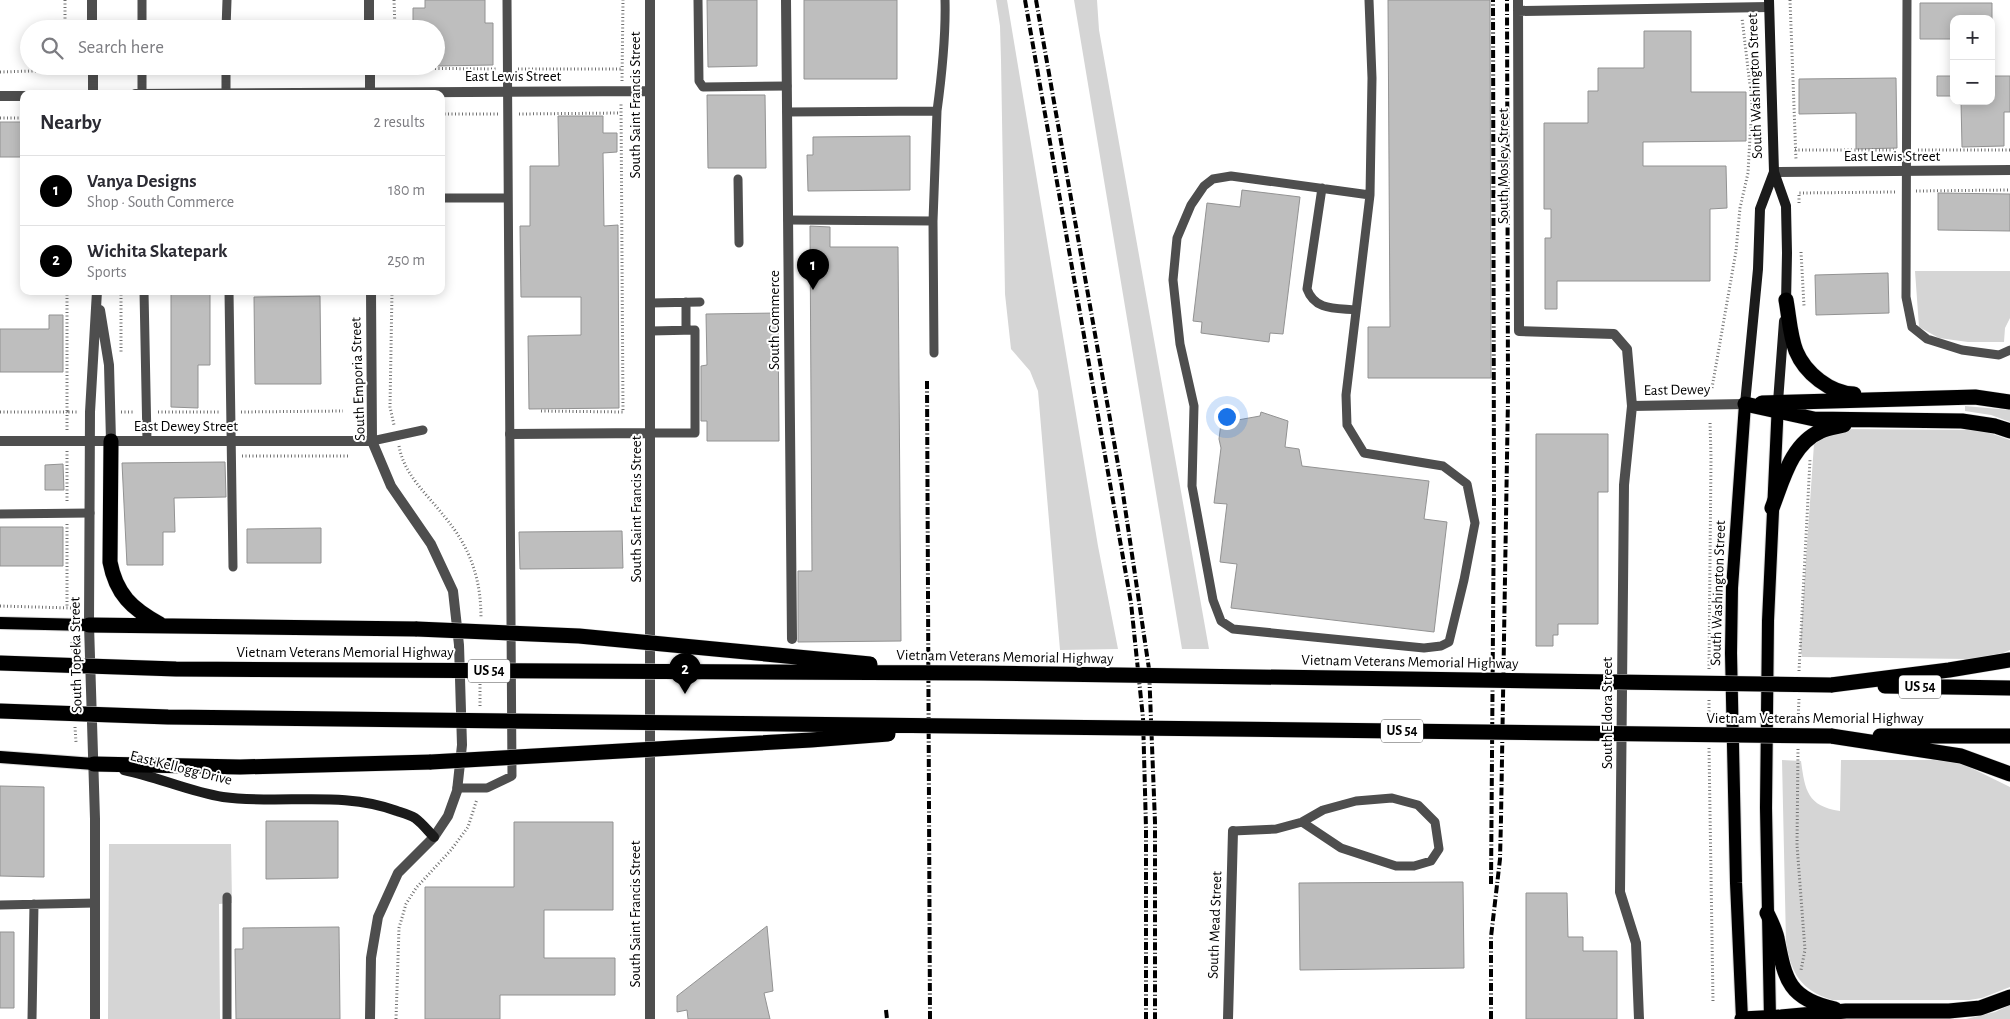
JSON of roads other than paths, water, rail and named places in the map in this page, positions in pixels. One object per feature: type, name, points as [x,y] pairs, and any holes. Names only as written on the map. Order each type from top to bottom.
[{"type":"highway","points":[[1786,300],[1796,350],[1803,364],[1817,379],[1833,389],[1848,394],[1920,398]]},
{"type":"highway","points":[[1745,404],[1778,407],[1920,398],[1975,397],[2010,402]]},
{"type":"highway","points":[[1778,407],[1814,419],[1962,421],[1995,426],[2010,431]]},
{"type":"highway","points":[[1772,508],[1796,450],[1808,438],[1822,430],[1867,420]]},
{"type":"highway","points":[[111,440],[110,562],[113,579],[140,614],[164,626]]},
{"type":"highway","points":[[89,625],[416,629],[579,636],[740,653],[978,673]]},
{"type":"highway","points":[[1831,685],[1950,670],[2010,660]]},
{"type":"highway","name":"Vietnam Veterans Memorial Highway","points":[[0,663],[176,669],[978,673],[2010,688]]},
{"type":"highway","name":"Vietnam Veterans Memorial Highway","points":[[0,711],[168,717],[1831,736],[2010,736]]},
{"type":"highway","points":[[94,764],[240,767],[431,762],[811,740],[972,726]]},
{"type":"highway","points":[[1831,736],[1961,756],[2010,774]]},
{"type":"highway","points":[[1767,913],[1776,936],[1784,972],[1793,987],[1806,999],[1821,1006],[1846,1011]]},
{"type":"highway","points":[[1742,1019],[1846,1011],[1950,1011],[1980,1008],[2010,997]]},
{"type":"main road","name":"South Washington Street","points":[[1769,3],[1774,172],[1786,206],[1786,300],[1772,508],[1768,621],[1766,808],[1770,1018]]},
{"type":"main road","name":"South Washington Street","points":[[1742,1019],[1736,883],[1731,644],[1732,588],[1745,404],[1758,269],[1760,209],[1774,172]]},
{"type":"main road","points":[[0,623],[89,625]]},
{"type":"main road","name":"East Kellogg Drive","points":[[0,757],[94,764],[145,774],[222,797],[262,800],[324,799],[360,802],[387,807],[415,818],[434,837]]},
{"type":"street","points":[[92,0],[92,20]]},
{"type":"street","points":[[369,0],[369,20]]},
{"type":"street","name":"South Saint Francis Street","points":[[650,0],[650,1019]]},
{"type":"street","name":"South Commerce","points":[[786,0],[792,639]]},
{"type":"street","points":[[1518,5],[1740,7],[1769,3]]},
{"type":"street","name":"South Mosley Street","points":[[1518,5],[1519,331]]},
{"type":"street","points":[[93,75],[93,90]]},
{"type":"street","points":[[370,75],[370,90]]},
{"type":"street","name":"East Lewis Street","points":[[445,92],[650,91]]},
{"type":"street","points":[[0,96],[20,96]]},
{"type":"street","name":"East Lewis Street","points":[[1774,172],[2010,170]]},
{"type":"street","name":"South Topeka Street","points":[[94,1019],[94,764],[89,625],[90,440],[97,295]]},
{"type":"street","name":"South Topeka Street","points":[[98,295],[109,365],[111,440]]},
{"type":"street","name":"South Emporia Street","points":[[370,1019],[371,958],[378,917],[398,873],[434,837],[448,816],[457,788],[462,745],[459,645],[452,591],[431,544],[391,486],[372,440],[371,295]]},
{"type":"street","name":"East Dewey","points":[[1519,331],[1614,334],[1627,349],[1632,406],[1745,404]]},
{"type":"street","name":"South Eldora Street","points":[[1632,406],[1624,485],[1620,892],[1636,943],[1639,1019]]},
{"type":"street","points":[[510,434],[651,432]]},
{"type":"street","name":"East Dewey Street","points":[[0,441],[372,440]]},
{"type":"street","name":"South Mead Street","points":[[1228,1019],[1233,831]]},
{"type":"lane","points":[[142,0],[142,20]]},
{"type":"lane","points":[[226,20],[227,0]]},
{"type":"lane","points":[[457,788],[488,788],[512,776],[506,0]]},
{"type":"lane","points":[[698,0],[698,81],[703,87],[787,86]]},
{"type":"lane","points":[[934,353],[933,221],[936,111],[943,59],[944,0]]},
{"type":"lane","points":[[1370,0],[1372,78],[1370,195],[1346,395],[1347,425],[1364,453],[1443,466],[1467,484],[1474,523],[1464,580],[1448,642],[1441,646],[1424,648],[1232,629],[1221,621],[1214,600],[1192,486],[1194,406],[1180,344],[1173,280],[1177,238],[1192,205],[1204,186],[1214,179],[1231,176],[1370,195]]},
{"type":"lane","points":[[1907,0],[1906,297],[1912,326],[1927,339],[1962,350],[1999,355],[2010,350]]},
{"type":"lane","points":[[142,75],[142,90]]},
{"type":"lane","points":[[226,75],[226,90]]},
{"type":"lane","points":[[787,112],[936,111]]},
{"type":"lane","points":[[738,179],[739,243]]},
{"type":"lane","points":[[1322,188],[1307,289],[1310,297],[1316,304],[1356,310]]},
{"type":"lane","points":[[445,198],[507,198]]},
{"type":"lane","points":[[788,220],[933,221]]},
{"type":"lane","points":[[144,295],[147,440]]},
{"type":"lane","points":[[229,295],[232,567]]},
{"type":"lane","points":[[651,302],[700,302]]},
{"type":"lane","points":[[686,302],[686,330]]},
{"type":"lane","points":[[651,331],[694,330],[695,433],[651,432]]},
{"type":"lane","points":[[372,440],[423,430]]},
{"type":"lane","points":[[0,514],[90,513]]},
{"type":"lane","points":[[1233,831],[1276,829],[1302,822],[1322,810],[1356,801],[1392,798],[1418,805],[1435,822],[1439,849],[1431,861],[1414,866],[1396,866],[1340,848],[1302,822]]},
{"type":"lane","points":[[228,897],[228,1019]]},
{"type":"lane","points":[[0,905],[95,903]]},
{"type":"lane","points":[[32,1019],[34,904]]},
{"type":"railway","points":[[1025,0],[1131,603],[1143,718],[1146,828],[1146,1019]]},
{"type":"railway","points":[[1036,0],[1122,487],[1149,669],[1155,822],[1155,1019]]},
{"type":"railway","points":[[1491,884],[1494,499],[1493,0]]},
{"type":"railway","points":[[1491,1019],[1491,937],[1500,859],[1508,398],[1507,0]]},
{"type":"railway","points":[[927,381],[930,1019]]},
{"type":"railway","points":[[886,1010],[887,1019]]},
{"type":"place","name":"Vanya Designs","points":[[813,290]]},
{"type":"place","name":"Wichita Skatepark","points":[[685,694]]}]
